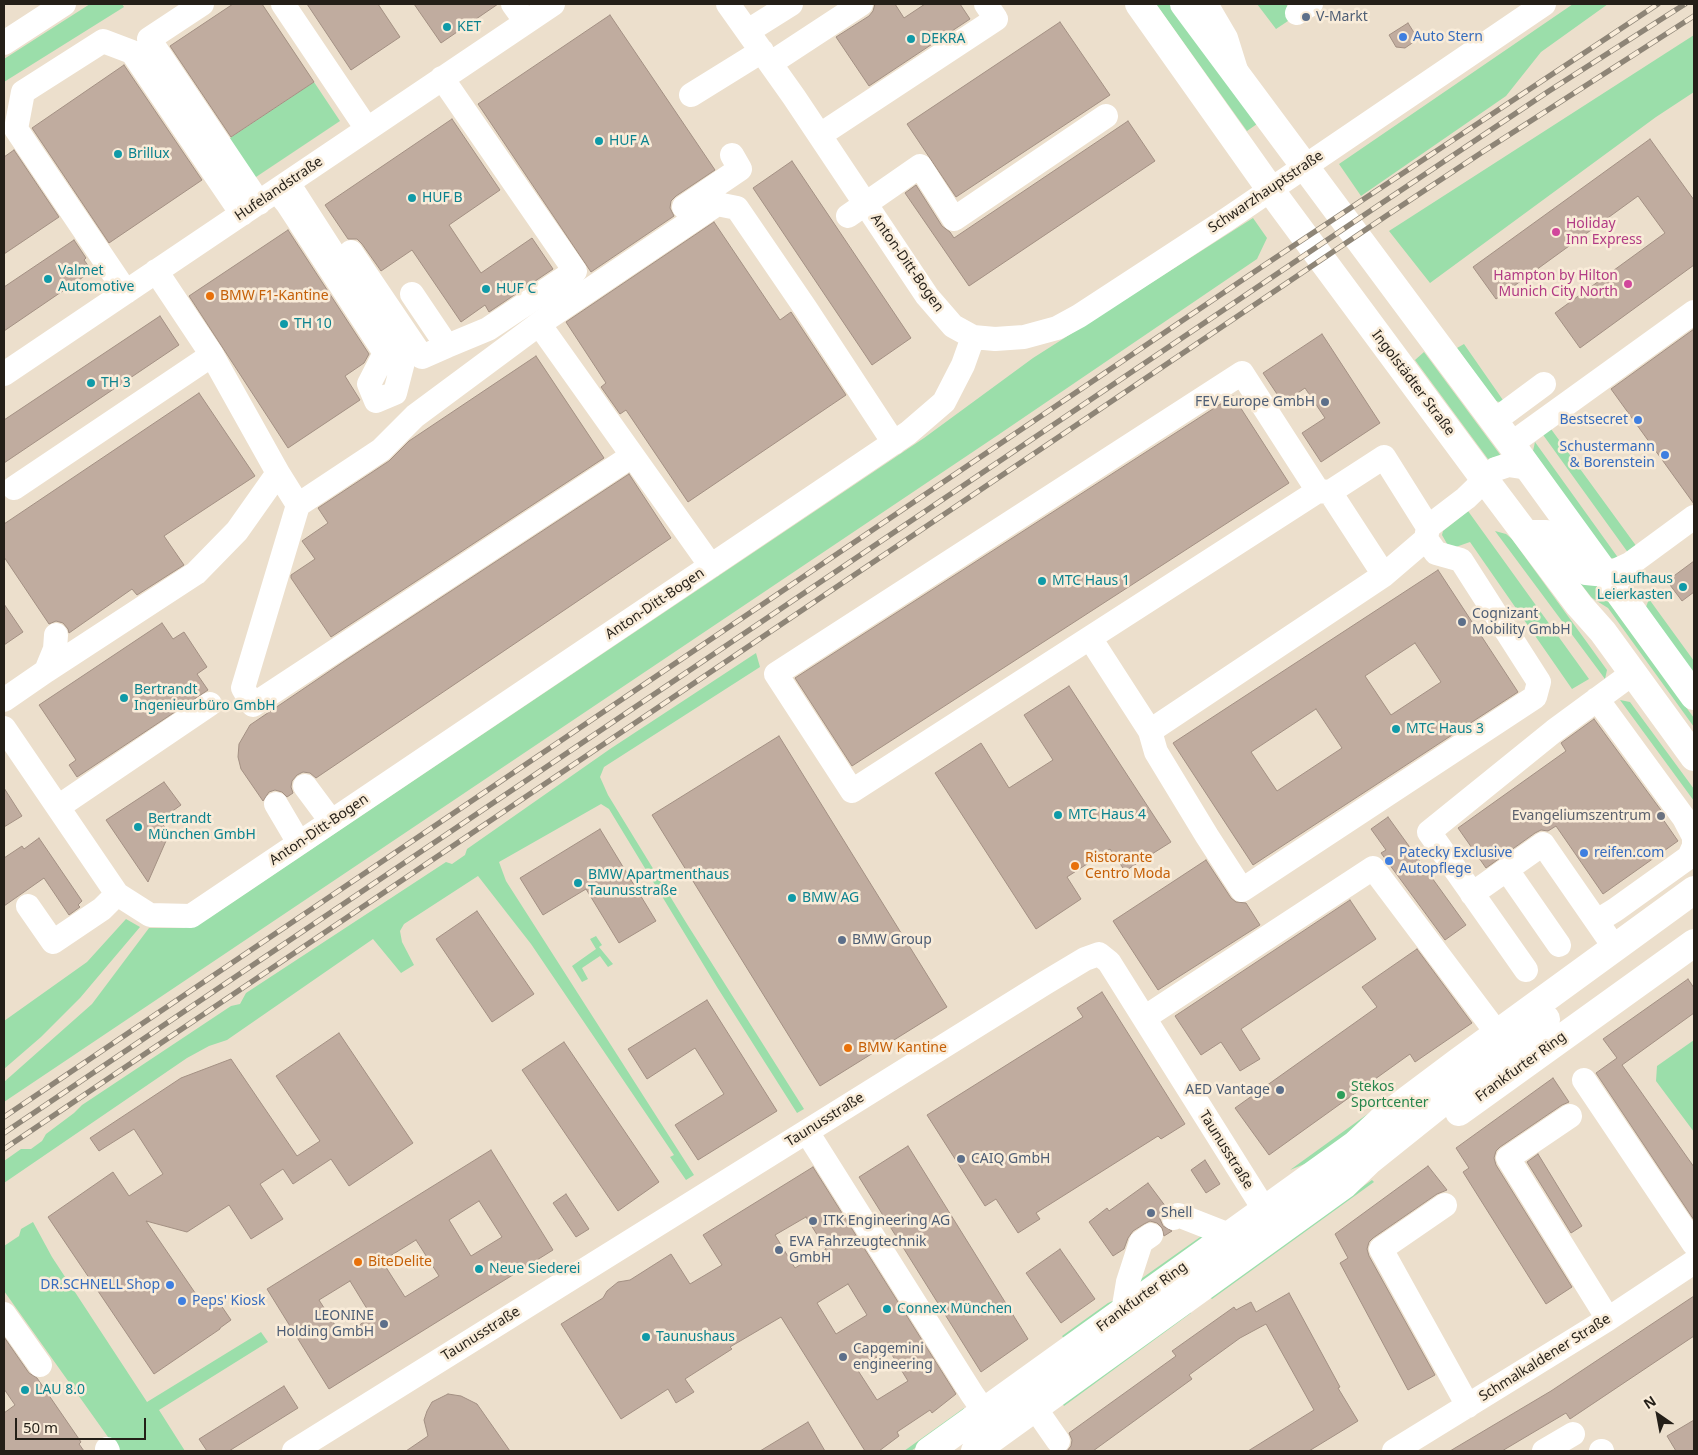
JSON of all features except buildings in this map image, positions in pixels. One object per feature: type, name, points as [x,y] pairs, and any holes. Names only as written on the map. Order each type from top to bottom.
[{"type":"main road","name":"Ingolstädter Straße","points":[[1139,4],[1280,203],[1485,480],[1580,606],[1603,632],[1694,757]]},
{"type":"main road","points":[[1184,4],[1511,444],[1694,696]]},
{"type":"main road","name":"Frankfurter Ring","points":[[929,1451],[1356,1144],[1386,1116],[1497,1033],[1616,948],[1693,898]]},
{"type":"main road","name":"Frankfurter Ring","points":[[975,1451],[1344,1185],[1370,1160],[1693,898]]},
{"type":"main road","name":"Frankfurter Ring","points":[[1344,1185],[1375,1170],[1458,1113],[1694,943]]},
{"type":"main road","name":"Frankfurter Ring","points":[[1356,1144],[1388,1128],[1546,1019]]},
{"type":"street","points":[[4,43],[64,4]]},
{"type":"street","points":[[202,4],[150,38],[273,193],[402,362],[395,393],[376,401],[369,384],[385,353],[287,203],[273,193]]},
{"type":"street","points":[[283,4],[367,129]]},
{"type":"street","name":"Hufelandstraße","points":[[4,374],[442,78],[520,13],[553,4]]},
{"type":"street","name":"Anton-Ditt-Bogen","points":[[4,728],[117,894],[150,915],[192,916],[894,443],[944,402],[963,365],[973,337],[953,326],[856,209],[820,135],[728,4]]},
{"type":"street","points":[[748,31],[791,4]]},
{"type":"street","points":[[691,95],[766,57],[861,4]]},
{"type":"street","points":[[820,135],[996,19],[986,4]]},
{"type":"street","points":[[1206,4],[1226,38],[1237,74]]},
{"type":"street","name":"Schwarzhauptstraße","points":[[973,337],[995,339],[1024,337],[1057,328],[1080,316],[1226,220],[1544,4]]},
{"type":"street","points":[[126,292],[16,129],[23,92],[103,41],[132,52],[273,193],[422,356],[488,328],[575,271]]},
{"type":"street","points":[[442,78],[580,278],[740,169],[732,155]]},
{"type":"street","points":[[856,209],[920,166],[954,219],[1106,116]]},
{"type":"street","points":[[632,456],[253,705],[243,688],[298,505],[381,450],[415,416],[539,324],[717,204],[737,208],[894,443]]},
{"type":"street","points":[[156,271],[212,355],[298,505]]},
{"type":"street","points":[[412,294],[447,346]]},
{"type":"street","points":[[1511,444],[1694,312]]},
{"type":"street","points":[[539,324],[711,566]]},
{"type":"street","points":[[14,488],[212,355]]},
{"type":"street","points":[[1090,638],[1150,731],[1156,752],[1242,890],[1534,697],[1539,682],[1461,560],[1436,553],[1427,533],[1384,457],[1324,491],[1090,638],[1074,660],[852,791],[776,674],[1242,373],[1324,491],[1384,575]]},
{"type":"street","points":[[1494,421],[1544,384]]},
{"type":"street","points":[[1150,731],[1384,575],[1496,469],[1502,466],[1516,465],[1528,468]]},
{"type":"street","points":[[4,700],[196,573],[237,532],[278,473]]},
{"type":"street","points":[[1525,532],[1546,532],[1570,563],[1577,569],[1586,573],[1606,574],[1630,564],[1687,522]]},
{"type":"street","points":[[46,671],[55,649],[56,635]]},
{"type":"street","points":[[1526,970],[1429,832],[1554,731],[1633,673]]},
{"type":"street","points":[[1596,921],[1616,910],[1689,857],[1694,846],[1694,837],[1684,818],[1597,699]]},
{"type":"street","points":[[58,807],[210,704]]},
{"type":"street","points":[[305,786],[331,821]]},
{"type":"street","points":[[280,801],[304,840]]},
{"type":"street","points":[[1472,894],[1543,844],[1616,948]]},
{"type":"street","points":[[1144,1018],[1373,868],[1497,1033]]},
{"type":"street","points":[[1506,870],[1559,945]]},
{"type":"street","points":[[28,906],[53,942],[102,910],[117,894]]},
{"type":"street","name":"Taunusstraße","points":[[294,1451],[1085,959],[1099,954],[1109,962],[1264,1209]]},
{"type":"street","points":[[1584,1080],[1694,1244]]},
{"type":"street","points":[[1570,1116],[1508,1158],[1608,1319]]},
{"type":"street","points":[[807,1132],[984,1411]]},
{"type":"street","points":[[1445,1205],[1381,1249],[1468,1406]]},
{"type":"street","points":[[1174,1218],[1178,1215],[1229,1235]]},
{"type":"street","points":[[1123,1312],[1128,1282],[1141,1242],[1151,1235]]},
{"type":"street","name":"Schmalkaldener Straße","points":[[1395,1451],[1608,1319],[1694,1262]]},
{"type":"street","points":[[4,1314],[40,1365]]},
{"type":"street","points":[[1035,1408],[1058,1440]]},
{"type":"street","points":[[1544,1451],[1573,1434]]},
{"type":"green space","points":[[90,4],[122,4],[124,7],[4,82],[4,59]]},
{"type":"green space","points":[[1156,4],[1169,4],[1257,124],[1247,131]]},
{"type":"green space","points":[[1257,4],[1286,4],[1294,17],[1276,29]]},
{"type":"green space","points":[[1573,4],[1608,4],[1541,52],[1506,96],[1361,196],[1339,164]]},
{"type":"green space","points":[[1694,35],[1694,92],[1656,117],[1430,283],[1389,231]]},
{"type":"green space","points":[[314,82],[340,121],[253,179],[227,140]]},
{"type":"green space","points":[[1253,218],[1267,238],[1257,259],[4,1102],[4,1082],[92,1004],[149,928],[184,928],[209,918],[924,438],[1033,358]]},
{"type":"green space","points":[[1464,344],[1505,403],[1495,401],[1457,348]]},
{"type":"green space","points":[[1424,352],[1507,464],[1495,457],[1488,459],[1415,360]]},
{"type":"green space","points":[[1551,429],[1637,547],[1629,554],[1541,432]]},
{"type":"green space","points":[[1535,442],[1619,559],[1609,558],[1533,451]]},
{"type":"green space","points":[[1468,511],[1589,679],[1572,689],[1470,542],[1450,549],[1442,535],[1443,531]]},
{"type":"green space","points":[[1495,531],[1506,534],[1512,539],[1607,670],[1605,679]]},
{"type":"green space","points":[[1593,580],[1694,718],[1694,727],[1608,608],[1592,598],[1580,583]]},
{"type":"green space","points":[[1649,599],[1694,661],[1694,674],[1646,607]]},
{"type":"green space","points":[[756,653],[760,667],[604,767],[600,777],[608,795],[687,924],[804,1109],[797,1113],[717,987],[609,809],[601,804],[499,862],[506,881],[694,1175],[686,1180],[670,1157],[674,1155],[531,944],[478,876],[404,924],[400,931],[402,942],[414,965],[401,973],[373,939],[227,1040],[209,1046],[187,1058],[4,1183],[4,1161],[21,1149],[31,1149],[42,1141],[46,1134],[82,1105],[231,1006],[240,1004],[246,993],[446,862],[452,864],[465,855],[467,849],[610,749]]},
{"type":"green space","points":[[1620,700],[1630,702],[1694,789],[1694,801]]},
{"type":"green space","points":[[126,919],[140,927],[80,998],[41,1037],[4,1069],[4,1021],[87,962]]},
{"type":"green space","points":[[596,936],[602,945],[599,947],[613,964],[608,967],[600,956],[582,968],[588,979],[582,982],[572,966],[596,949],[590,939]]},
{"type":"green space","points":[[1694,1040],[1694,1132],[1656,1081],[1657,1066]]},
{"type":"green space","points":[[1459,1048],[1312,1161],[1290,1170]]},
{"type":"green space","points":[[1372,1180],[1374,1182],[1212,1299],[1208,1296]]},
{"type":"green space","points":[[33,1222],[52,1257],[147,1402],[261,1332],[268,1342],[159,1410],[185,1451],[118,1451],[4,1291],[4,1246],[19,1236],[21,1229]]},
{"type":"green space","points":[[1203,1235],[1208,1237],[1141,1285],[1138,1281]]},
{"type":"green space","points":[[1115,1300],[1065,1340],[1062,1336],[1108,1303]]},
{"type":"green space","points":[[1191,1311],[1191,1313],[1064,1406],[1061,1402]]},
{"type":"green space","points":[[964,1408],[961,1415],[911,1451],[904,1451]]},
{"type":"railway","points":[[4,1117],[1266,264],[1658,4]]},
{"type":"railway","points":[[4,1133],[1379,205],[1549,91],[1685,4]]},
{"type":"railway","points":[[4,1149],[1386,216],[1694,16]]},
{"type":"place","name":"V-Markt","points":[[1306,17]]},
{"type":"place","name":"KET","points":[[447,27]]},
{"type":"place","name":"Auto Stern","points":[[1403,37]]},
{"type":"place","name":"DEKRA","points":[[911,39]]},
{"type":"place","name":"HUF A","points":[[599,141]]},
{"type":"place","name":"Brillux","points":[[118,154]]},
{"type":"place","name":"HUF B","points":[[412,198]]},
{"type":"place","name":"Holiday Inn Express","points":[[1556,232]]},
{"type":"place","name":"Valmet Automotive","points":[[48,279]]},
{"type":"place","name":"Hampton by Hilton Munich City North","points":[[1628,284]]},
{"type":"place","name":"HUF C","points":[[486,289]]},
{"type":"place","name":"BMW F1-Kantine","points":[[210,296]]},
{"type":"place","name":"TH 10","points":[[284,324]]},
{"type":"place","name":"TH 3","points":[[91,383]]},
{"type":"place","name":"FEV Europe GmbH","points":[[1325,402]]},
{"type":"place","name":"Bestsecret","points":[[1638,420]]},
{"type":"place","name":"Schustermann & Borenstein","points":[[1665,455]]},
{"type":"place","name":"MTC Haus 1","points":[[1042,581]]},
{"type":"place","name":"Laufhaus Leierkasten","points":[[1683,587]]},
{"type":"place","name":"Cognizant Mobility GmbH","points":[[1462,622]]},
{"type":"place","name":"Bertrandt Ingenieurbüro GmbH","points":[[124,698]]},
{"type":"place","name":"MTC Haus 3","points":[[1396,729]]},
{"type":"place","name":"MTC Haus 4","points":[[1058,815]]},
{"type":"place","name":"Evangeliumszentrum","points":[[1661,816]]},
{"type":"place","name":"Bertrandt München GmbH","points":[[138,827]]},
{"type":"place","name":"reifen.com","points":[[1584,853]]},
{"type":"place","name":"Patecky Exclusive Autopflege","points":[[1389,861]]},
{"type":"place","name":"Ristorante Centro Moda","points":[[1075,866]]},
{"type":"place","name":"BMW Apartmenthaus Taunusstraße","points":[[578,883]]},
{"type":"place","name":"BMW AG","points":[[792,898]]},
{"type":"place","name":"BMW Group","points":[[842,940]]},
{"type":"place","name":"BMW Kantine","points":[[848,1048]]},
{"type":"place","name":"AED Vantage","points":[[1280,1090]]},
{"type":"place","name":"Stekos Sportcenter","points":[[1341,1095]]},
{"type":"place","name":"CAIQ GmbH","points":[[961,1159]]},
{"type":"place","name":"Shell","points":[[1151,1213]]},
{"type":"place","name":"ITK Engineering AG","points":[[813,1221]]},
{"type":"place","name":"EVA Fahrzeugtechnik GmbH","points":[[779,1250]]},
{"type":"place","name":"BiteDelite","points":[[358,1262]]},
{"type":"place","name":"Neue Siederei","points":[[479,1269]]},
{"type":"place","name":"DR.SCHNELL Shop","points":[[170,1285]]},
{"type":"place","name":"Peps' Kiosk","points":[[182,1301]]},
{"type":"place","name":"Connex München","points":[[887,1309]]},
{"type":"place","name":"LEONINE Holding GmbH","points":[[384,1324]]},
{"type":"place","name":"Taunushaus","points":[[646,1337]]},
{"type":"place","name":"Capgemini engineering","points":[[843,1357]]},
{"type":"place","name":"LAU 8.0","points":[[25,1390]]}]
